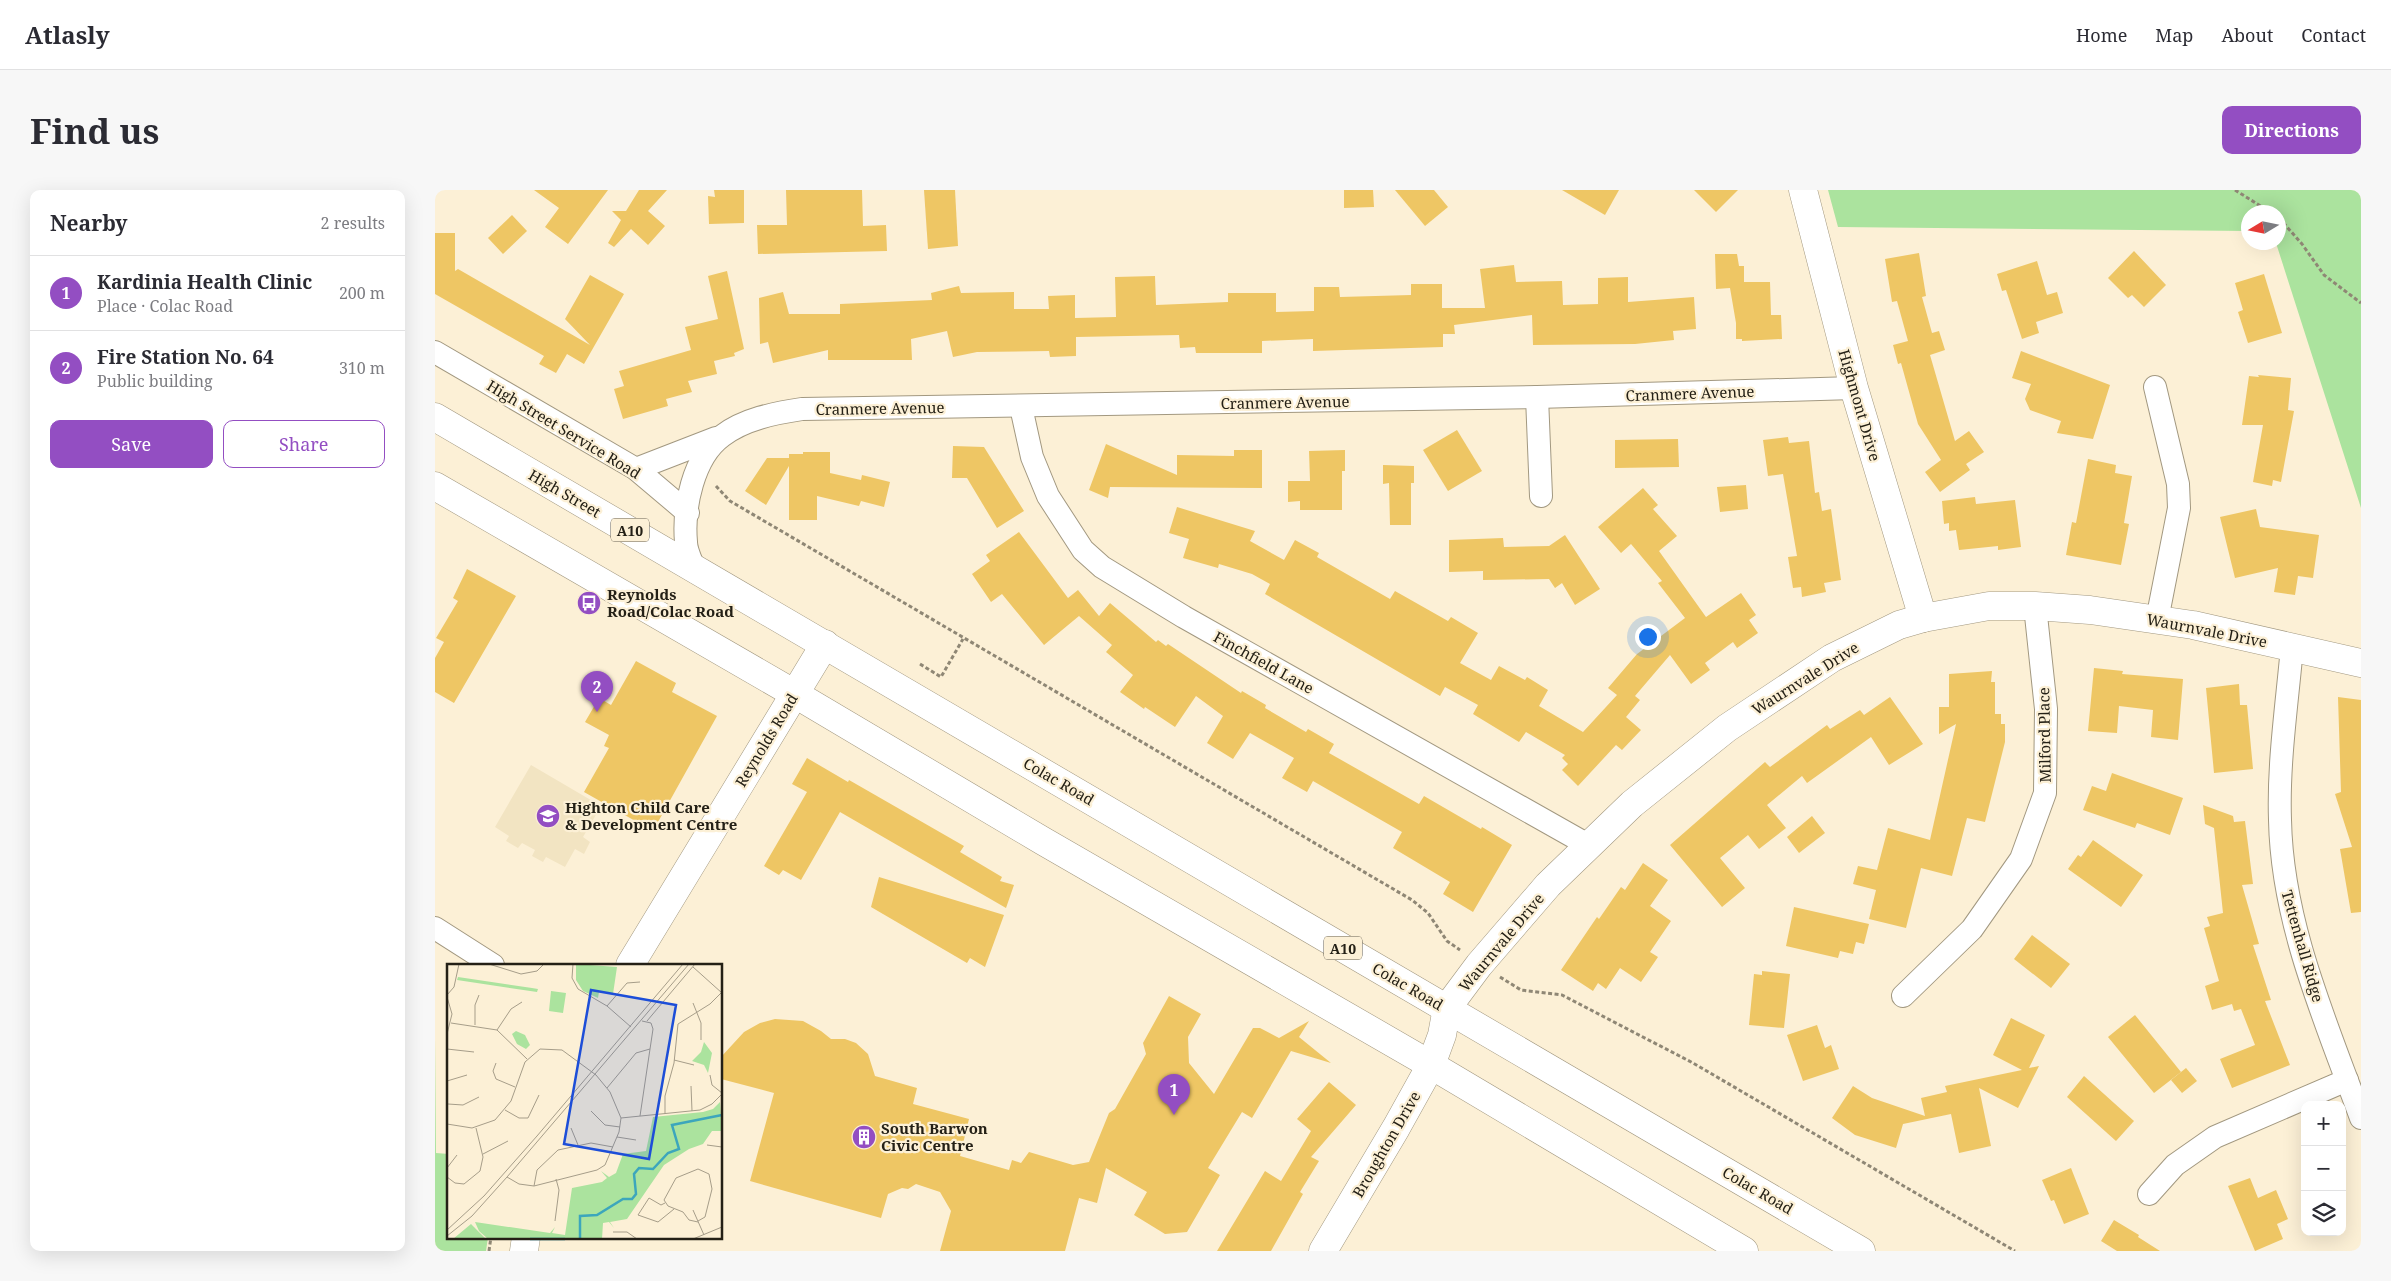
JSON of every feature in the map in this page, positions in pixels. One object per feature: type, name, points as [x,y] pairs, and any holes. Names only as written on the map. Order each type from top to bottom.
[{"type":"main road","name":"Highmont Drive","points":[[1803,190],[1854,388],[1923,618]]},
{"type":"main road","name":"High Street","points":[[435,417],[825,644]]},
{"type":"main road","points":[[435,486],[1431,1065],[1744,1251]]},
{"type":"main road","name":"Waurnvale Drive","points":[[1442,1035],[1447,1008],[1479,965],[1548,885],[1632,804],[1727,728],[1832,658],[1899,625],[1923,618],[1989,606],[2035,606],[2090,610],[2193,625],[2361,663]]},
{"type":"main road","name":"Reynolds Road","points":[[631,964],[825,644]]},
{"type":"main road","name":"Colac Road","points":[[825,644],[1861,1251]]},
{"type":"main road","name":"Broughton Drive","points":[[1323,1251],[1431,1065],[1442,1035]]},
{"type":"main road","points":[[524,1251],[526,1238]]},
{"type":"street","name":"High Street Service Road","points":[[435,352],[635,469],[688,513]]},
{"type":"street","points":[[2155,387],[2178,484],[2179,508],[2157,620]]},
{"type":"street","name":"Cranmere Avenue","points":[[635,469],[721,436],[773,413],[802,409],[1021,407],[1537,397],[1854,388]]},
{"type":"street","points":[[1537,397],[1541,496]]},
{"type":"street","name":"Finchfield Lane","points":[[1021,407],[1032,457],[1048,496],[1083,550],[1102,567],[1184,617],[1588,845]]},
{"type":"street","name":"Cranmere Avenue","points":[[694,568],[686,543],[689,498],[695,473],[703,456],[721,436]]},
{"type":"street","name":"Milford Place","points":[[1903,996],[1978,922],[2021,859],[2045,793],[2046,709],[2035,606]]},
{"type":"street","name":"Tettenhall Ridge","points":[[2292,647],[2283,741],[2280,811],[2284,869],[2293,920],[2306,966],[2361,1118]]},
{"type":"street","points":[[435,928],[491,964]]},
{"type":"street","points":[[2149,1194],[2175,1165],[2215,1137],[2347,1080]]},
{"type":"path","points":[[2235,190],[2260,205]]},
{"type":"path","points":[[2286,226],[2302,244],[2324,275],[2361,303]]},
{"type":"path","points":[[695,473],[714,485],[730,501],[1412,900],[1428,913],[1447,941],[1479,965],[1521,990],[1562,995],[1693,1063],[2015,1251]]},
{"type":"path","points":[[920,664],[941,676],[963,638]]},
{"type":"path","points":[[489,1251],[491,1238]]},
{"type":"shaded area","name":"Highton Child Care & Development Centre","points":[[531,765],[601,806],[583,837],[590,842],[584,854],[575,849],[565,867],[546,857],[543,862],[532,856],[535,850],[522,843],[518,848],[506,841],[509,836],[495,827]]},
{"type":"green space","points":[[1828,190],[2361,190],[2361,508],[2278,250],[2286,250],[2286,205],[2241,205],[2241,231],[1838,227]]},
{"type":"green space","points":[[435,1037],[436,1153],[447,1154],[447,1238],[488,1238],[486,1251],[435,1251]]},
{"type":"building","points":[[534,190],[608,190],[568,244],[545,227],[559,208]]},
{"type":"building","points":[[639,190],[667,190],[648,211],[665,226],[648,245],[631,229],[614,247],[608,243],[621,220],[612,211],[626,211]]},
{"type":"building","points":[[714,190],[744,190],[744,223],[709,224],[708,196],[715,197]]},
{"type":"building","points":[[786,190],[862,190],[863,226],[886,225],[887,251],[758,254],[757,225],[787,225]]},
{"type":"building","points":[[924,190],[955,190],[958,246],[928,249]]},
{"type":"building","points":[[1344,190],[1373,190],[1374,207],[1344,208]]},
{"type":"building","points":[[1395,190],[1434,190],[1448,207],[1425,226]]},
{"type":"building","points":[[1562,190],[1619,190],[1605,215]]},
{"type":"building","points":[[1694,190],[1738,190],[1716,212]]},
{"type":"building","points":[[512,215],[527,231],[503,254],[488,238]]},
{"type":"building","points":[[435,233],[455,233],[455,271],[458,269],[590,345],[565,319],[590,275],[624,294],[584,364],[567,354],[556,373],[539,364],[544,356],[435,294]]},
{"type":"building","points":[[2134,251],[2166,285],[2144,307],[2132,295],[2128,298],[2108,278]]},
{"type":"building","points":[[1919,253],[1926,296],[1922,297],[1932,333],[1939,331],[1945,350],[1930,355],[1955,441],[1969,431],[1984,452],[1966,464],[1970,470],[1940,492],[1925,472],[1941,460],[1918,424],[1901,363],[1898,364],[1893,345],[1908,341],[1897,301],[1892,302],[1885,259]]},
{"type":"building","points":[[1715,254],[1737,254],[1739,266],[1744,266],[1744,282],[1770,282],[1771,315],[1781,315],[1782,339],[1742,341],[1742,339],[1736,339],[1736,323],[1730,288],[1716,289]]},
{"type":"building","points":[[2037,261],[2047,295],[2057,292],[2063,313],[2036,322],[2039,333],[2022,339],[2006,290],[2002,291],[1997,274]]},
{"type":"building","points":[[1514,265],[1516,282],[1562,281],[1563,305],[1598,304],[1598,278],[1628,277],[1628,302],[1694,297],[1696,329],[1673,331],[1674,340],[1635,344],[1533,345],[1532,315],[1454,325],[1455,334],[1443,334],[1443,347],[1313,351],[1313,339],[1262,341],[1262,353],[1196,353],[1195,347],[1180,348],[1179,335],[1076,337],[1076,356],[1050,357],[1049,351],[977,352],[953,357],[947,331],[911,339],[912,360],[828,360],[828,350],[773,363],[768,342],[760,344],[759,298],[783,292],[789,314],[840,314],[840,304],[932,300],[931,293],[959,286],[961,293],[1014,292],[1014,309],[1049,309],[1048,296],[1075,295],[1075,318],[1116,317],[1115,277],[1155,276],[1156,305],[1228,302],[1228,293],[1276,293],[1276,312],[1314,311],[1314,287],[1339,287],[1340,297],[1411,295],[1411,284],[1442,284],[1442,308],[1485,308],[1480,269]]},
{"type":"building","points":[[727,271],[744,349],[734,353],[735,356],[714,361],[717,374],[688,381],[692,392],[666,399],[668,406],[623,419],[614,389],[624,386],[619,371],[691,350],[685,327],[718,319],[708,276]]},
{"type":"building","points":[[2264,274],[2282,333],[2248,343],[2238,312],[2243,310],[2235,283]]},
{"type":"building","points":[[2021,351],[2110,385],[2093,439],[2057,433],[2061,421],[2030,410],[2025,399],[2031,384],[2012,378]]},
{"type":"building","points":[[2258,375],[2291,378],[2288,410],[2294,411],[2281,482],[2273,480],[2272,486],[2253,482],[2263,425],[2242,425],[2249,376],[2259,377]]},
{"type":"building","points":[[1457,430],[1482,471],[1448,491],[1423,450]]},
{"type":"building","points":[[1788,437],[1789,443],[1809,441],[1815,493],[1819,492],[1822,511],[1831,509],[1841,580],[1824,583],[1826,592],[1802,597],[1801,587],[1793,588],[1788,557],[1797,556],[1783,474],[1768,476],[1763,440]]},
{"type":"building","points":[[1678,439],[1679,467],[1615,468],[1615,440]]},
{"type":"building","points":[[1106,444],[1177,475],[1177,455],[1234,456],[1234,450],[1262,450],[1262,488],[1110,487],[1108,498],[1089,490]]},
{"type":"building","points":[[953,446],[984,447],[1024,511],[997,528],[967,478],[952,478]]},
{"type":"building","points":[[1345,450],[1345,471],[1342,471],[1342,510],[1300,510],[1300,501],[1288,502],[1288,481],[1310,481],[1309,451]]},
{"type":"building","points":[[803,452],[830,452],[830,473],[861,480],[862,475],[890,482],[884,507],[861,501],[859,506],[817,496],[817,520],[789,520],[789,466],[766,505],[745,491],[767,458],[789,458],[789,454],[803,454]]},
{"type":"building","points":[[2088,459],[2116,465],[2115,473],[2132,476],[2124,523],[2129,524],[2121,565],[2066,555],[2072,522],[2076,523]]},
{"type":"building","points":[[1383,465],[1414,466],[1414,483],[1411,483],[1411,525],[1390,525],[1389,483],[1383,484]]},
{"type":"building","points":[[1746,485],[1748,509],[1720,512],[1717,487]]},
{"type":"building","points":[[1643,488],[1658,505],[1653,509],[1677,536],[1659,551],[1706,617],[1741,593],[1756,615],[1749,620],[1758,633],[1737,648],[1733,642],[1705,663],[1710,670],[1691,684],[1670,655],[1635,696],[1640,700],[1626,717],[1641,730],[1622,750],[1616,745],[1578,786],[1562,770],[1568,764],[1562,758],[1565,755],[1526,732],[1519,742],[1473,714],[1478,705],[1445,687],[1440,696],[1265,594],[1270,584],[1252,574],[1219,564],[1218,568],[1183,558],[1189,539],[1169,533],[1177,507],[1255,531],[1250,541],[1284,560],[1295,540],[1319,553],[1317,557],[1390,599],[1395,591],[1448,621],[1451,617],[1478,633],[1460,663],[1491,680],[1499,666],[1525,680],[1527,677],[1548,690],[1539,706],[1583,732],[1617,695],[1608,688],[1637,654],[1685,618],[1658,583],[1662,581],[1631,544],[1621,553],[1598,527]]},
{"type":"building","points":[[1975,497],[1976,504],[2015,500],[2021,547],[1998,550],[1998,546],[1959,550],[1956,530],[1949,531],[1949,523],[1944,524],[1942,501]]},
{"type":"building","points":[[2256,509],[2260,527],[2319,535],[2313,578],[2298,576],[2295,595],[2274,592],[2278,568],[2235,578],[2220,517]]},
{"type":"building","points":[[1019,532],[1068,598],[1078,590],[1099,616],[1110,603],[1156,642],[1158,640],[1166,646],[1168,644],[1241,693],[1242,691],[1266,705],[1265,708],[1306,732],[1308,729],[1334,744],[1329,753],[1419,804],[1424,796],[1512,845],[1473,912],[1443,894],[1450,882],[1393,848],[1402,832],[1313,781],[1307,792],[1282,778],[1294,758],[1250,733],[1233,759],[1207,743],[1223,716],[1196,696],[1175,727],[1120,692],[1133,675],[1106,652],[1112,645],[1079,616],[1044,645],[1002,594],[991,602],[972,574],[990,561],[986,555]]},
{"type":"building","points":[[1565,535],[1600,589],[1575,605],[1562,583],[1555,588],[1549,579],[1483,580],[1483,571],[1449,572],[1449,540],[1503,538],[1504,547],[1549,546]]},
{"type":"building","points":[[467,569],[516,596],[454,703],[435,692],[435,658],[444,642],[436,638],[458,601],[453,598]]},
{"type":"building","points":[[636,661],[676,683],[672,692],[717,716],[653,831],[584,792],[609,748],[604,746],[609,735],[585,722],[599,698],[611,705]]},
{"type":"building","points":[[2094,668],[2123,671],[2122,674],[2183,679],[2178,740],[2151,737],[2153,710],[2119,706],[2117,733],[2088,731]]},
{"type":"building","points":[[1992,671],[1991,682],[1995,682],[1995,714],[2001,714],[2001,724],[2005,724],[2005,742],[1985,822],[1967,818],[1952,876],[1921,868],[1906,928],[1869,919],[1876,890],[1853,884],[1858,866],[1877,870],[1888,828],[1930,840],[1956,724],[1939,734],[1939,707],[1949,707],[1949,674]]},
{"type":"building","points":[[2239,684],[2240,705],[2247,705],[2253,769],[2214,773],[2206,688]]},
{"type":"building","points":[[1890,697],[1923,744],[1889,765],[1871,737],[1807,783],[1802,776],[1767,805],[1786,828],[1759,849],[1748,835],[1720,858],[1745,888],[1722,907],[1670,845],[1765,762],[1770,767],[1827,725],[1830,729],[1860,710],[1864,715]]},
{"type":"building","points":[[2338,697],[2361,700],[2361,912],[2351,913],[2340,849],[2352,847],[2335,794],[2341,792]]},
{"type":"building","points":[[807,758],[964,846],[960,852],[1002,877],[1000,881],[1014,885],[1006,908],[840,812],[801,880],[783,870],[779,875],[764,866],[807,792],[792,784]]},
{"type":"building","points":[[2112,773],[2183,798],[2170,835],[2137,823],[2135,828],[2083,810],[2092,786],[2106,791]]},
{"type":"building","points":[[2203,805],[2233,816],[2234,822],[2245,821],[2253,884],[2242,885],[2259,944],[2253,945],[2271,1000],[2265,1001],[2290,1065],[2232,1088],[2220,1059],[2255,1045],[2241,1009],[2234,1011],[2232,1004],[2212,1010],[2205,986],[2219,981],[2204,928],[2210,926],[2207,917],[2223,913],[2214,828],[2205,824]]},
{"type":"building","points":[[1812,816],[1825,833],[1799,853],[1787,837]]},
{"type":"building","points":[[2093,840],[2143,875],[2121,907],[2068,869],[2078,855],[2081,857]]},
{"type":"building","points":[[1643,863],[1668,880],[1650,906],[1671,921],[1650,952],[1658,957],[1641,982],[1620,968],[1606,989],[1598,983],[1593,991],[1561,970],[1597,917],[1599,919],[1621,887],[1625,890]]},
{"type":"building","points":[[879,877],[1004,915],[985,967],[970,958],[967,963],[871,907]]},
{"type":"building","points":[[1794,907],[1869,924],[1864,944],[1856,942],[1853,954],[1840,951],[1838,958],[1786,946]]},
{"type":"building","points":[[2032,935],[2070,964],[2051,988],[2014,959]]},
{"type":"building","points":[[1762,971],[1790,974],[1784,1028],[1749,1025],[1754,974],[1762,975]]},
{"type":"building","name":"South Barwon Civic Centre","points":[[1169,996],[1201,1014],[1188,1037],[1189,1063],[1214,1094],[1253,1028],[1260,1028],[1279,1038],[1309,1021],[1299,1037],[1331,1063],[1291,1051],[1252,1118],[1242,1112],[1208,1168],[1220,1175],[1187,1232],[1165,1234],[1134,1215],[1147,1192],[1106,1168],[1097,1203],[1079,1198],[1065,1251],[940,1251],[951,1211],[940,1192],[916,1184],[908,1189],[902,1188],[888,1194],[881,1218],[750,1181],[774,1093],[723,1080],[723,1055],[744,1032],[760,1023],[775,1019],[803,1021],[831,1039],[845,1039],[856,1043],[868,1054],[875,1076],[917,1088],[913,1104],[969,1119],[960,1156],[1009,1170],[1012,1160],[1021,1163],[1029,1152],[1073,1165],[1089,1162],[1109,1113],[1115,1109],[1146,1054],[1143,1043]]},
{"type":"building","points":[[2135,1015],[2181,1072],[2154,1093],[2108,1037]]},
{"type":"building","points":[[2011,1018],[2045,1035],[2029,1068],[2039,1066],[2018,1108],[1979,1088],[1991,1146],[1959,1153],[1951,1114],[1903,1124],[1896,1148],[1855,1135],[1832,1118],[1853,1086],[1872,1098],[1925,1116],[1921,1098],[1947,1092],[1945,1086],[2022,1070],[1993,1055]]},
{"type":"building","points":[[1817,1025],[1825,1048],[1831,1045],[1839,1069],[1803,1081],[1787,1035]]},
{"type":"building","points":[[2186,1068],[2197,1081],[2182,1093],[2171,1080]]},
{"type":"building","points":[[2084,1076],[2134,1121],[2116,1141],[2067,1097]]},
{"type":"building","points":[[1329,1082],[1356,1105],[1311,1157],[1319,1161],[1300,1192],[1303,1194],[1271,1251],[1217,1251],[1265,1171],[1281,1181],[1311,1131],[1297,1119]]},
{"type":"building","points":[[2071,1168],[2089,1214],[2064,1224],[2054,1200],[2051,1201],[2042,1180]]},
{"type":"building","points":[[2250,1178],[2258,1198],[2276,1190],[2288,1219],[2277,1224],[2283,1239],[2255,1251],[2228,1186]]},
{"type":"building","points":[[2114,1220],[2139,1235],[2138,1237],[2160,1251],[2117,1251],[2101,1241]]},
{"type":"place","name":"Reynolds Road/Colac Road","points":[[589,603]]},
{"type":"place","name":"Fire Station No. 64","points":[[597,712]]},
{"type":"place","name":"Highton Child Care & Development Centre","points":[[548,816]]},
{"type":"place","name":"Kardinia Health Clinic","points":[[1174,1115]]},
{"type":"place","name":"South Barwon Civic Centre","points":[[864,1137]]}]
